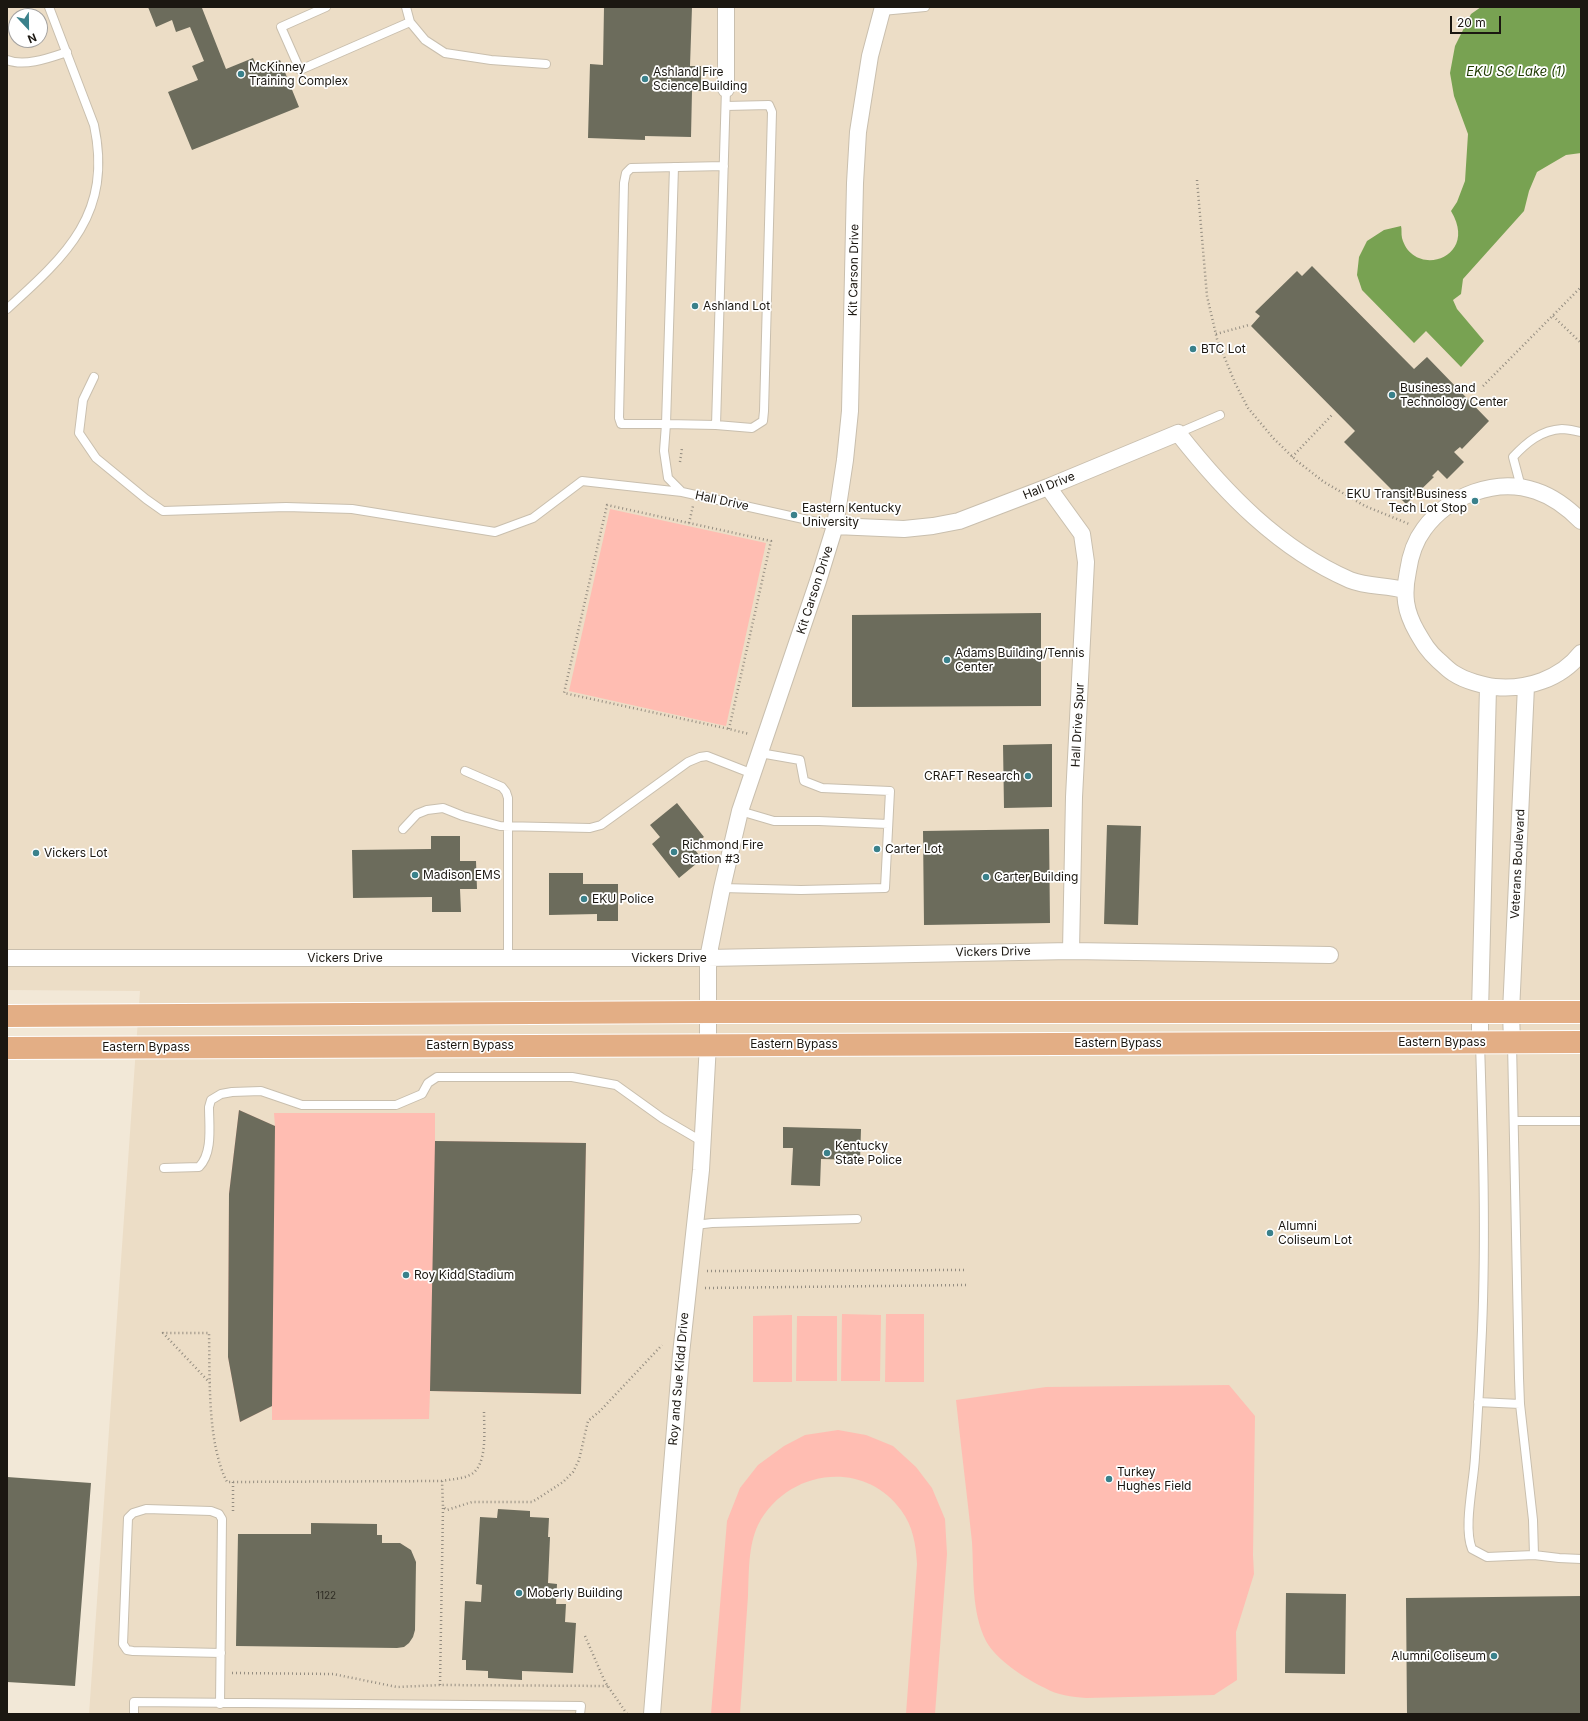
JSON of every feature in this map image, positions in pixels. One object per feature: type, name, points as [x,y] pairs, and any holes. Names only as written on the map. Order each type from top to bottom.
[{"type":"main road","points":[[7,1016],[708,1012],[1581,1012]]},
{"type":"main road","name":"Eastern Bypass","points":[[7,1048],[708,1044],[1581,1042]]},
{"type":"street","points":[[726,7],[726,89]]},
{"type":"street","name":"Kit Carson Drive","points":[[708,1044],[708,958],[722,888],[740,811],[813,596],[835,526],[846,454],[850,410],[858,132],[870,56],[883,9]]},
{"type":"street","points":[[1178,433],[1204,466],[1223,486],[1272,532],[1290,546],[1312,560],[1351,580],[1360,583],[1395,587],[1404,590]]},
{"type":"street","name":"Hall Drive","points":[[835,526],[904,529],[946,524],[995,508],[1178,433]]},
{"type":"street","name":"Hall Drive Spur","points":[[1048,487],[1082,534],[1086,562],[1074,797],[1071,951]]},
{"type":"street","points":[[1581,521],[1565,505],[1537,491],[1521,488],[1494,487],[1468,494],[1443,509],[1423,530],[1410,556],[1404,590],[1410,619],[1427,651],[1455,674],[1488,687],[1507,688],[1526,686],[1552,677],[1575,661],[1581,654]]},
{"type":"street","name":"Veterans Boulevard","points":[[1512,1042],[1526,686]]},
{"type":"street","points":[[1480,1042],[1488,687]]},
{"type":"street","name":"Vickers Drive","points":[[7,958],[708,958],[1071,951],[1330,955]]},
{"type":"street","name":"Roy and Sue Kidd Drive","points":[[652,1714],[681,1354],[703,1142],[708,1044]]},
{"type":"lane","points":[[7,309],[52,267],[70,246],[89,215],[95,198],[99,163],[98,144],[94,126],[49,7]]},
{"type":"lane","points":[[326,7],[281,27],[300,70],[410,22]]},
{"type":"lane","points":[[406,7],[410,22],[425,40],[446,53],[490,60],[546,64]]},
{"type":"lane","points":[[883,9],[925,7]]},
{"type":"lane","points":[[7,60],[27,62],[67,52]]},
{"type":"lane","points":[[716,425],[726,89]]},
{"type":"lane","points":[[724,166],[631,168],[626,173],[624,183],[619,418],[621,424],[716,425],[752,428],[763,421],[772,112],[769,105],[726,106]]},
{"type":"lane","name":"Hall Drive","points":[[674,167],[664,451],[668,478],[682,492],[835,526]]},
{"type":"lane","points":[[94,377],[83,400],[79,433],[96,458],[146,499],[163,510],[286,507],[352,509],[495,532],[533,518],[582,481],[682,492]]},
{"type":"lane","points":[[1178,433],[1220,415]]},
{"type":"lane","points":[[1521,488],[1513,457],[1526,444],[1541,434],[1562,429],[1581,432]]},
{"type":"lane","points":[[722,888],[801,890],[885,888],[890,791],[822,788],[804,781],[800,760],[760,753]]},
{"type":"lane","points":[[403,829],[417,814],[427,810],[443,808],[463,816],[500,826],[590,828],[601,825],[688,762],[700,757],[707,756],[753,774]]},
{"type":"lane","points":[[465,771],[502,787],[508,798],[508,958]]},
{"type":"lane","points":[[740,811],[774,821],[888,824]]},
{"type":"lane","points":[[1480,1042],[1484,1235],[1478,1402],[1469,1542],[1472,1549],[1487,1557],[1534,1555],[1581,1559]]},
{"type":"lane","points":[[1512,1042],[1520,1404],[1533,1520],[1534,1555]]},
{"type":"lane","points":[[164,1168],[199,1167],[204,1162],[208,1153],[209,1107],[211,1100],[221,1094],[261,1091],[302,1105],[396,1105],[422,1094],[428,1083],[437,1076],[572,1077],[616,1085],[662,1118],[703,1142]]},
{"type":"lane","points":[[1514,1121],[1581,1121]]},
{"type":"lane","points":[[695,1225],[712,1222],[857,1219]]},
{"type":"lane","points":[[1478,1402],[1520,1404]]},
{"type":"lane","points":[[220,1704],[221,1653],[222,1520],[219,1514],[211,1511],[146,1509],[133,1513],[128,1518],[123,1644],[127,1650],[133,1651],[221,1653]]},
{"type":"lane","points":[[134,1714],[134,1702],[220,1704],[581,1706],[580,1714]]},
{"type":"path","points":[[1198,180],[1207,296],[1216,334],[1235,383],[1248,408],[1292,457],[1324,482],[1365,506],[1411,525]]},
{"type":"path","points":[[1484,386],[1581,287]]},
{"type":"path","points":[[1553,316],[1581,343]]},
{"type":"path","points":[[1216,334],[1248,325]]},
{"type":"path","points":[[1292,457],[1332,415]]},
{"type":"path","points":[[729,729],[771,541],[607,505],[564,693],[754,735]]},
{"type":"path","points":[[596,553],[600,554]]},
{"type":"path","points":[[575,645],[580,646]]},
{"type":"path","points":[[707,1271],[967,1270]]},
{"type":"path","points":[[705,1288],[967,1285]]},
{"type":"path","points":[[210,1383],[163,1334],[209,1333],[210,1383],[216,1448],[222,1471],[227,1482],[442,1481],[466,1477],[473,1474],[480,1465],[483,1455],[484,1412]]},
{"type":"path","points":[[443,1507],[447,1510],[472,1502],[532,1502],[563,1482],[573,1472],[578,1460],[588,1421],[600,1411],[662,1345]]},
{"type":"path","points":[[440,1685],[443,1507],[442,1481]]},
{"type":"path","points":[[233,1482],[233,1514]]},
{"type":"path","points":[[585,1636],[608,1686],[627,1714]]},
{"type":"path","points":[[231,1666],[231,1674],[333,1674],[397,1687],[440,1685],[608,1686]]},
{"type":"shaded area","name":"Eastern Kentucky University","points":[[7,7],[1581,7],[1581,1714],[89,1714],[140,991],[7,990]]},
{"type":"shaded area","points":[[610,509],[766,543],[726,726],[569,691]]},
{"type":"shaded area","name":"Roy Kidd Stadium","points":[[239,1110],[275,1126],[274,1113],[435,1113],[435,1141],[586,1143],[581,1394],[430,1391],[429,1419],[272,1420],[272,1406],[240,1422],[228,1357],[229,1194]]},
{"type":"shaded area","points":[[842,1314],[881,1315],[880,1381],[841,1381]]},
{"type":"shaded area","points":[[886,1314],[924,1314],[924,1382],[885,1382]]},
{"type":"shaded area","points":[[792,1315],[792,1382],[753,1382],[753,1316]]},
{"type":"shaded area","points":[[797,1316],[837,1316],[837,1381],[796,1381]]},
{"type":"shaded area","name":"Turkey Hughes Field","points":[[1229,1385],[1255,1416],[1254,1574],[1236,1632],[1237,1680],[1214,1695],[1086,1698],[1054,1692],[1029,1680],[1004,1662],[986,1641],[978,1618],[974,1593],[972,1542],[956,1400],[1046,1387]]},
{"type":"shaded area","points":[[838,1430],[866,1435],[893,1446],[916,1467],[932,1488],[945,1519],[947,1554],[935,1714],[906,1714],[917,1564],[915,1543],[911,1529],[901,1510],[885,1493],[867,1483],[846,1477],[826,1477],[806,1482],[787,1492],[771,1506],[758,1525],[752,1542],[750,1560],[740,1714],[711,1714],[727,1521],[740,1488],[758,1465],[784,1446],[805,1435]]},
{"type":"water","name":"EKU SC Lake (1)","points":[[1481,7],[1581,7],[1581,153],[1566,155],[1537,172],[1529,191],[1524,211],[1463,279],[1461,294],[1453,300],[1457,309],[1484,341],[1461,367],[1426,331],[1414,343],[1362,290],[1357,275],[1359,257],[1367,241],[1384,230],[1401,226],[1402,238],[1408,251],[1418,258],[1430,260],[1442,258],[1451,251],[1457,241],[1458,228],[1451,211],[1457,202],[1465,181],[1468,134],[1454,96],[1450,73],[1455,46],[1471,14]]},
{"type":"building","name":"McKinney Training Complex","points":[[148,7],[205,7],[202,8],[226,69],[253,58],[258,69],[280,60],[299,107],[192,150],[168,92],[198,80],[192,66],[204,61],[190,27],[176,32],[172,20],[156,27]]},
{"type":"building","name":"Ashland Fire Science Building","points":[[604,7],[692,7],[690,66],[701,66],[701,91],[692,91],[691,137],[645,136],[645,140],[588,138],[590,64],[603,65]]},
{"type":"building","name":"Business and Technology Center","points":[[1312,266],[1414,369],[1427,357],[1489,421],[1462,449],[1460,447],[1454,452],[1464,462],[1447,479],[1438,470],[1432,476],[1434,477],[1406,504],[1344,442],[1355,431],[1251,326],[1260,316],[1255,312],[1297,271],[1302,276]]},
{"type":"building","name":"Adams Building/Tennis Center","points":[[1041,613],[1041,706],[852,707],[852,615]]},
{"type":"building","name":"CRAFT Research","points":[[1052,744],[1052,807],[1004,808],[1003,745]]},
{"type":"building","points":[[677,803],[704,837],[692,846],[702,859],[679,878],[652,844],[660,837],[650,825]]},
{"type":"building","points":[[1107,825],[1141,826],[1138,925],[1104,924]]},
{"type":"building","name":"Carter Building","points":[[1049,829],[1050,923],[924,925],[923,831]]},
{"type":"building","name":"Madison EMS","points":[[431,836],[460,836],[460,861],[476,861],[477,889],[460,889],[461,912],[432,912],[432,897],[353,898],[352,850],[431,849]]},
{"type":"building","name":"EKU Police","points":[[549,873],[583,873],[583,884],[618,884],[618,921],[597,921],[597,914],[549,915]]},
{"type":"building","points":[[239,1110],[275,1126],[272,1406],[240,1422],[228,1357],[229,1194]]},
{"type":"building","name":"Kentucky State Police","points":[[783,1127],[861,1129],[860,1160],[821,1159],[820,1186],[791,1185],[793,1148],[783,1148]]},
{"type":"building","points":[[435,1141],[586,1143],[581,1394],[430,1391]]},
{"type":"building","points":[[7,1477],[91,1483],[75,1686],[7,1682]]},
{"type":"building","name":"Moberly Building","points":[[498,1509],[530,1511],[530,1517],[549,1518],[548,1537],[550,1537],[548,1583],[557,1584],[556,1604],[566,1604],[565,1622],[576,1623],[573,1673],[522,1671],[522,1680],[488,1678],[488,1671],[466,1670],[466,1660],[462,1660],[465,1601],[481,1602],[482,1585],[476,1584],[480,1517],[497,1518]]},
{"type":"building","points":[[311,1523],[377,1524],[377,1535],[382,1535],[382,1543],[400,1543],[411,1550],[416,1562],[415,1630],[413,1637],[404,1647],[236,1646],[238,1534],[311,1534]]},
{"type":"building","points":[[1286,1593],[1346,1594],[1345,1674],[1285,1673]]},
{"type":"building","name":"Alumni Coliseum","points":[[1581,1596],[1581,1714],[1407,1714],[1406,1598]]},
{"type":"place","name":"McKinney Training Complex","points":[[241,74]]},
{"type":"place","name":"Ashland Fire Science Building","points":[[645,79]]},
{"type":"place","name":"Ashland Lot","points":[[695,306]]},
{"type":"place","name":"BTC Lot","points":[[1193,349]]},
{"type":"place","name":"Business and Technology Center","points":[[1392,395]]},
{"type":"place","name":"EKU Transit Business Tech Lot Stop","points":[[1475,501]]},
{"type":"place","name":"Eastern Kentucky University","points":[[794,515]]},
{"type":"place","name":"Adams Building/Tennis Center","points":[[947,660]]},
{"type":"place","name":"CRAFT Research","points":[[1028,776]]},
{"type":"place","name":"Carter Lot","points":[[877,849]]},
{"type":"place","name":"Richmond Fire Station #3","points":[[674,852]]},
{"type":"place","name":"Vickers Lot","points":[[36,853]]},
{"type":"place","name":"Madison EMS","points":[[415,875]]},
{"type":"place","name":"Carter Building","points":[[986,877]]},
{"type":"place","name":"EKU Police","points":[[584,899]]},
{"type":"place","name":"Kentucky State Police","points":[[827,1153]]},
{"type":"place","name":"Alumni Coliseum Lot","points":[[1270,1233]]},
{"type":"place","name":"Roy Kidd Stadium","points":[[406,1275]]},
{"type":"place","name":"Turkey Hughes Field","points":[[1109,1479]]},
{"type":"place","name":"Moberly Building","points":[[519,1593]]},
{"type":"place","name":"Alumni Coliseum","points":[[1494,1656]]}]
